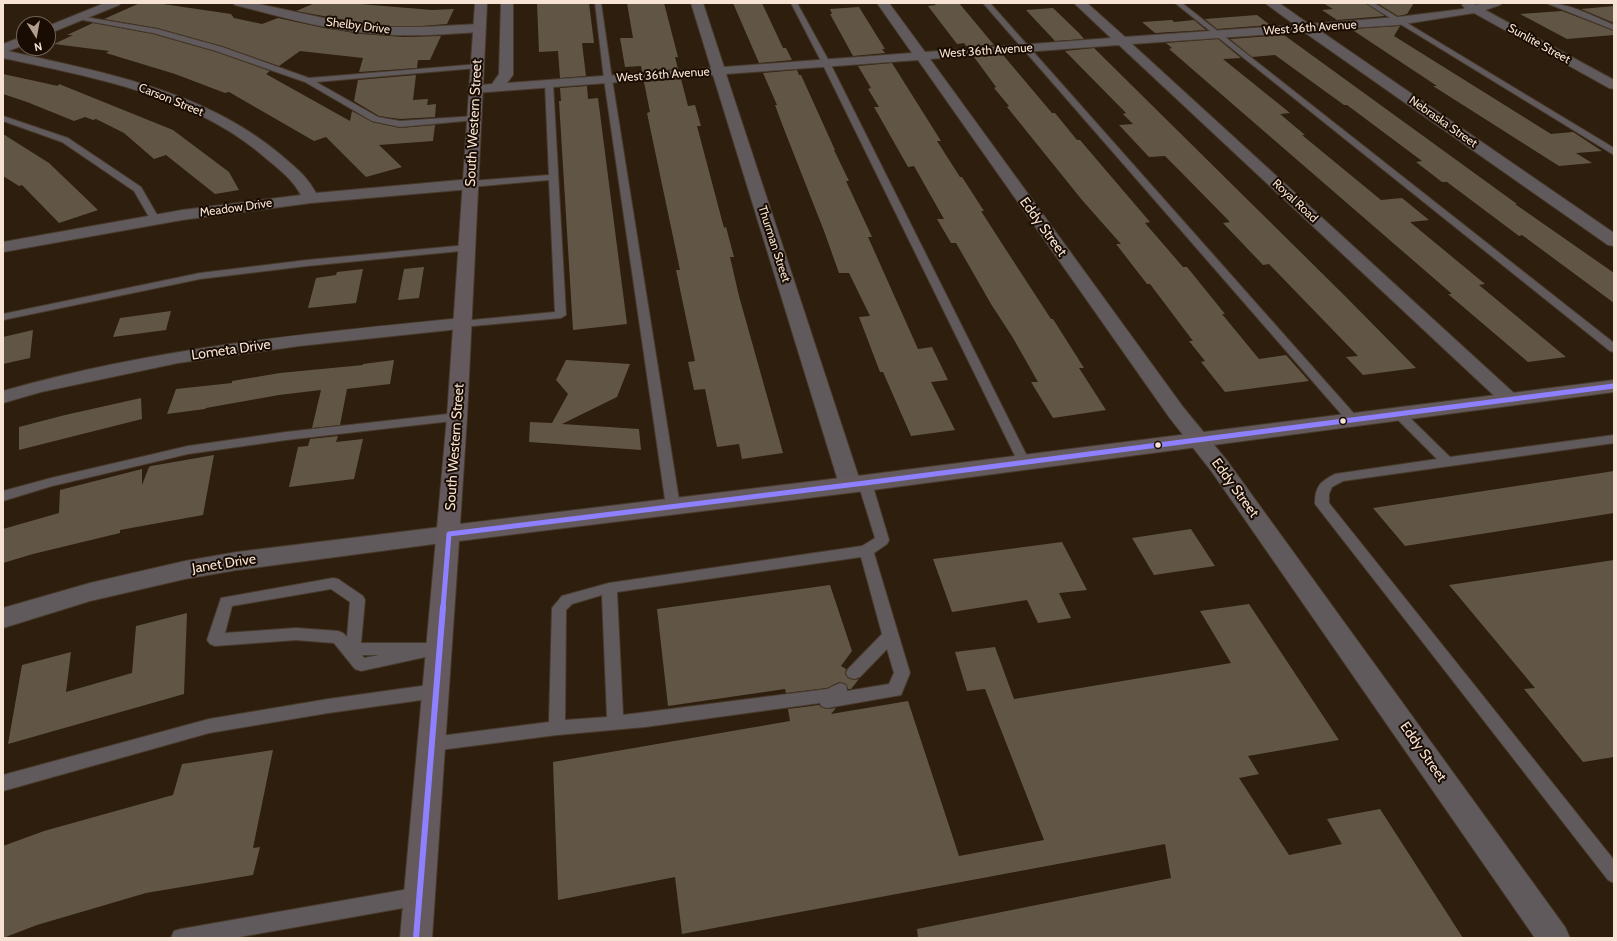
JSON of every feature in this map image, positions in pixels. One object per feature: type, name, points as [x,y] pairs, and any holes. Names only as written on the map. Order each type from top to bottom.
[{"type":"main road","name":"South Western Street","points":[[416,938],[449,534],[481,3]]},
{"type":"main road","points":[[449,534],[858,484],[1614,386]]},
{"type":"street","points":[[56,27],[115,3]]},
{"type":"street","name":"Shelby Drive","points":[[239,3],[322,22],[365,29],[401,31],[480,28]]},
{"type":"street","points":[[496,87],[506,75],[507,3]]},
{"type":"street","name":"Thurman Street","points":[[697,3],[858,484]]},
{"type":"street","name":"Eddy Street","points":[[883,3],[1176,412],[1229,480],[1554,938]]},
{"type":"street","name":"Royal Road","points":[[1080,3],[1509,399]]},
{"type":"street","name":"Nebraska Street","points":[[1271,3],[1614,240]]},
{"type":"street","name":"West 36th Avenue","points":[[475,89],[1398,21],[1470,6],[1496,3]]},
{"type":"street","name":"Sunlite Street","points":[[1470,6],[1614,85]]},
{"type":"street","points":[[3,49],[16,43]]},
{"type":"street","name":"Carson Street","points":[[3,54],[120,80],[170,97],[223,122],[264,148],[301,180],[311,198]]},
{"type":"street","name":"Meadow Drive","points":[[4,246],[155,220],[311,198],[471,184]]},
{"type":"street","name":"Lometa Drive","points":[[3,397],[38,387],[178,357],[298,340],[462,324]]},
{"type":"street","name":"Janet Drive","points":[[3,618],[90,592],[185,570],[237,561],[449,534]]},
{"type":"lane","points":[[598,3],[608,79],[673,506]]},
{"type":"lane","points":[[794,3],[826,63],[1024,462]]},
{"type":"lane","points":[[986,3],[1353,420]]},
{"type":"lane","points":[[1178,3],[1614,349]]},
{"type":"lane","points":[[1369,3],[1614,152]]},
{"type":"lane","points":[[1549,3],[1587,16],[1614,28]]},
{"type":"lane","points":[[80,18],[154,31],[212,47],[308,80],[375,119],[400,124],[475,118]]},
{"type":"lane","points":[[308,80],[477,66]]},
{"type":"lane","points":[[462,324],[561,315],[549,83]]},
{"type":"lane","points":[[3,118],[65,140],[138,189],[155,220]]},
{"type":"lane","points":[[471,184],[554,177]]},
{"type":"lane","points":[[3,317],[69,302],[200,276],[307,263],[467,248]]},
{"type":"lane","points":[[1399,414],[1447,462]]},
{"type":"lane","points":[[3,496],[51,482],[188,450],[286,436],[457,417]]},
{"type":"lane","points":[[1614,439],[1340,477],[1326,484],[1322,494],[1322,504],[1614,874]]},
{"type":"lane","points":[[557,728],[559,608],[567,600],[609,588],[866,551],[882,540],[858,484]]},
{"type":"lane","points":[[797,700],[832,701],[895,690],[902,672],[890,636],[866,551]]},
{"type":"lane","points":[[333,584],[358,600],[354,649],[440,649],[361,665],[338,637],[296,634],[215,640],[226,602],[333,584]]},
{"type":"lane","points":[[609,588],[615,722]]},
{"type":"lane","points":[[854,673],[890,636]]},
{"type":"lane","points":[[432,744],[557,728],[645,720],[797,700],[828,695],[840,690]]},
{"type":"lane","points":[[3,782],[209,726],[328,706],[436,691]]},
{"type":"lane","points":[[181,938],[420,896]]},
{"type":"building","points":[[140,3],[156,3],[231,14],[234,18],[262,24],[278,18],[361,34],[404,37],[441,36],[430,60],[418,60],[417,68],[359,72],[363,58],[300,51],[279,66],[222,46],[157,28],[104,19]]},
{"type":"building","points":[[315,3],[348,3],[432,10],[454,9],[447,24],[422,26],[378,26],[296,11]]},
{"type":"building","points":[[537,3],[589,3],[594,43],[582,43],[586,76],[560,78],[558,51],[539,52]]},
{"type":"building","points":[[627,3],[664,3],[678,57],[675,57],[678,69],[642,72],[641,66],[625,67],[620,38],[633,38]]},
{"type":"building","points":[[733,3],[762,3],[783,48],[786,48],[792,60],[759,63]]},
{"type":"building","points":[[934,3],[959,3],[994,45],[967,47],[964,43],[957,44],[928,6],[936,5]]},
{"type":"building","points":[[1323,3],[1365,3],[1385,16],[1337,20],[1322,10],[1333,9]]},
{"type":"building","points":[[1377,3],[1414,3],[1407,14],[1398,16]]},
{"type":"building","points":[[1614,6],[1614,23],[1581,9]]},
{"type":"building","points":[[859,7],[885,49],[882,49],[885,53],[853,56],[830,14],[832,14],[830,9]]},
{"type":"building","points":[[1053,8],[1084,39],[1055,41],[1026,10]]},
{"type":"building","points":[[1562,11],[1614,31],[1614,35],[1567,39],[1520,14]]},
{"type":"building","points":[[1257,15],[1270,25],[1217,29],[1205,19]]},
{"type":"building","points":[[1172,20],[1174,22],[1194,20],[1206,30],[1155,33],[1142,22]]},
{"type":"building","points":[[93,23],[153,34],[216,52],[270,71],[266,74],[350,121],[352,111],[372,122],[400,128],[435,125],[433,141],[379,145],[402,167],[366,177],[326,137],[314,141],[229,92],[225,93],[175,74],[106,53],[109,51],[56,44],[73,35],[67,35]]},
{"type":"building","points":[[1400,26],[1394,36],[1551,134],[1573,132],[1602,151],[1576,153],[1592,163],[1559,166],[1433,86],[1437,86],[1351,29]]},
{"type":"building","points":[[1284,35],[1517,204],[1515,204],[1614,273],[1614,303],[1522,235],[1519,236],[1447,182],[1442,182],[1416,162],[1422,161],[1347,105],[1344,105],[1275,55],[1252,57],[1230,39]]},
{"type":"building","points":[[1218,39],[1241,58],[1223,59],[1290,113],[1280,114],[1305,135],[1302,135],[1381,200],[1402,198],[1429,220],[1410,222],[1485,284],[1479,285],[1566,357],[1528,362],[1448,294],[1452,294],[1169,49],[1172,48],[1166,43]]},
{"type":"building","points":[[1094,48],[1416,368],[1363,375],[1346,357],[1358,356],[1269,264],[1263,265],[1223,223],[1230,222],[1165,156],[1149,157],[1119,125],[1133,124],[1123,114],[1126,113],[1065,51]]},
{"type":"building","points":[[1003,55],[1052,113],[1055,113],[1077,140],[1080,140],[1150,222],[1145,223],[1183,267],[1187,267],[1225,314],[1222,314],[1259,359],[1286,355],[1309,381],[1225,392],[1201,362],[1205,361],[1189,341],[1193,341],[1150,284],[1147,284],[1116,244],[1121,244],[1082,200],[1007,107],[1009,106],[994,88],[996,87],[974,57]]},
{"type":"building","points":[[892,63],[941,141],[937,141],[984,211],[981,211],[1084,368],[1079,368],[1106,410],[1053,418],[1031,382],[1038,382],[1013,338],[991,304],[956,243],[951,243],[937,219],[944,219],[914,166],[908,167],[874,107],[879,107],[868,89],[871,88],[858,66]]},
{"type":"building","points":[[797,70],[799,75],[801,75],[849,181],[846,181],[872,237],[868,237],[918,349],[932,347],[948,380],[931,382],[955,430],[911,436],[883,372],[880,372],[859,317],[870,316],[849,273],[839,273],[775,105],[777,105],[763,73]]},
{"type":"building","points":[[3,74],[58,86],[59,84],[173,130],[229,172],[239,190],[215,194],[166,155],[154,159],[124,133],[96,119],[93,120],[85,117],[74,121],[3,94]]},
{"type":"building","points":[[416,75],[413,100],[428,99],[427,105],[436,104],[435,117],[400,119],[379,116],[354,101],[358,80]]},
{"type":"building","points":[[681,79],[688,106],[695,105],[701,126],[697,126],[724,228],[726,227],[734,257],[730,257],[739,296],[783,453],[742,459],[739,444],[717,447],[705,389],[694,390],[688,362],[695,361],[676,270],[680,270],[647,113],[650,112],[644,82]]},
{"type":"building","points":[[587,86],[588,99],[598,98],[627,324],[573,330],[559,101],[561,101],[560,88]]},
{"type":"building","points":[[3,134],[49,163],[98,210],[59,223],[22,185],[19,186],[3,176]]},
{"type":"building","points":[[424,267],[419,298],[398,300],[404,269]]},
{"type":"building","points":[[363,269],[356,303],[308,308],[316,278],[336,275],[337,272]]},
{"type":"building","points":[[171,311],[166,330],[113,337],[120,318]]},
{"type":"building","points":[[33,330],[30,358],[3,364],[3,337]]},
{"type":"building","points":[[394,360],[390,384],[347,389],[340,425],[312,428],[321,390],[279,395],[205,409],[167,414],[176,389],[232,383],[232,381],[280,373],[363,365]]},
{"type":"building","points":[[566,360],[630,364],[617,397],[562,424],[639,429],[641,450],[529,442],[530,422],[552,423],[568,394],[556,380]]},
{"type":"building","points":[[141,398],[142,419],[19,450],[19,427]]},
{"type":"building","points":[[338,436],[336,442],[363,439],[354,479],[289,487],[298,447],[308,446],[310,439]]},
{"type":"building","points":[[214,455],[203,515],[120,530],[120,533],[33,554],[3,563],[3,529],[59,513],[60,490],[142,469],[142,485],[149,467],[151,466]]},
{"type":"building","points":[[1614,471],[1614,513],[1405,546],[1373,508]]},
{"type":"building","points":[[1191,529],[1215,566],[1154,575],[1132,538]]},
{"type":"building","points":[[1062,542],[1087,590],[1059,593],[1071,618],[1038,623],[1027,600],[952,612],[933,559]]},
{"type":"building","points":[[1614,560],[1614,757],[1583,762],[1524,689],[1535,688],[1449,585]]},
{"type":"building","points":[[830,585],[852,651],[841,666],[846,669],[845,674],[848,678],[854,680],[859,679],[851,689],[848,689],[846,684],[839,682],[827,688],[786,693],[785,689],[668,706],[657,609]]},
{"type":"building","points":[[1249,604],[1339,740],[1248,756],[1259,774],[1239,778],[1289,855],[1342,844],[1327,819],[1380,809],[1463,938],[918,938],[917,929],[1171,878],[1165,844],[682,934],[675,877],[558,900],[553,762],[790,721],[788,709],[819,705],[827,709],[836,708],[831,714],[908,701],[959,856],[1044,840],[985,689],[967,691],[955,652],[995,647],[1014,699],[1231,663],[1200,611]]},
{"type":"building","points":[[187,613],[184,694],[8,744],[22,665],[71,652],[66,692],[132,673],[136,626]]},
{"type":"building","points":[[273,750],[253,848],[260,847],[253,875],[146,893],[37,925],[3,938],[3,846],[44,831],[173,795],[182,764]]},
{"type":"transit line","points":[[416,938],[449,534],[865,483],[1614,386]]}]
